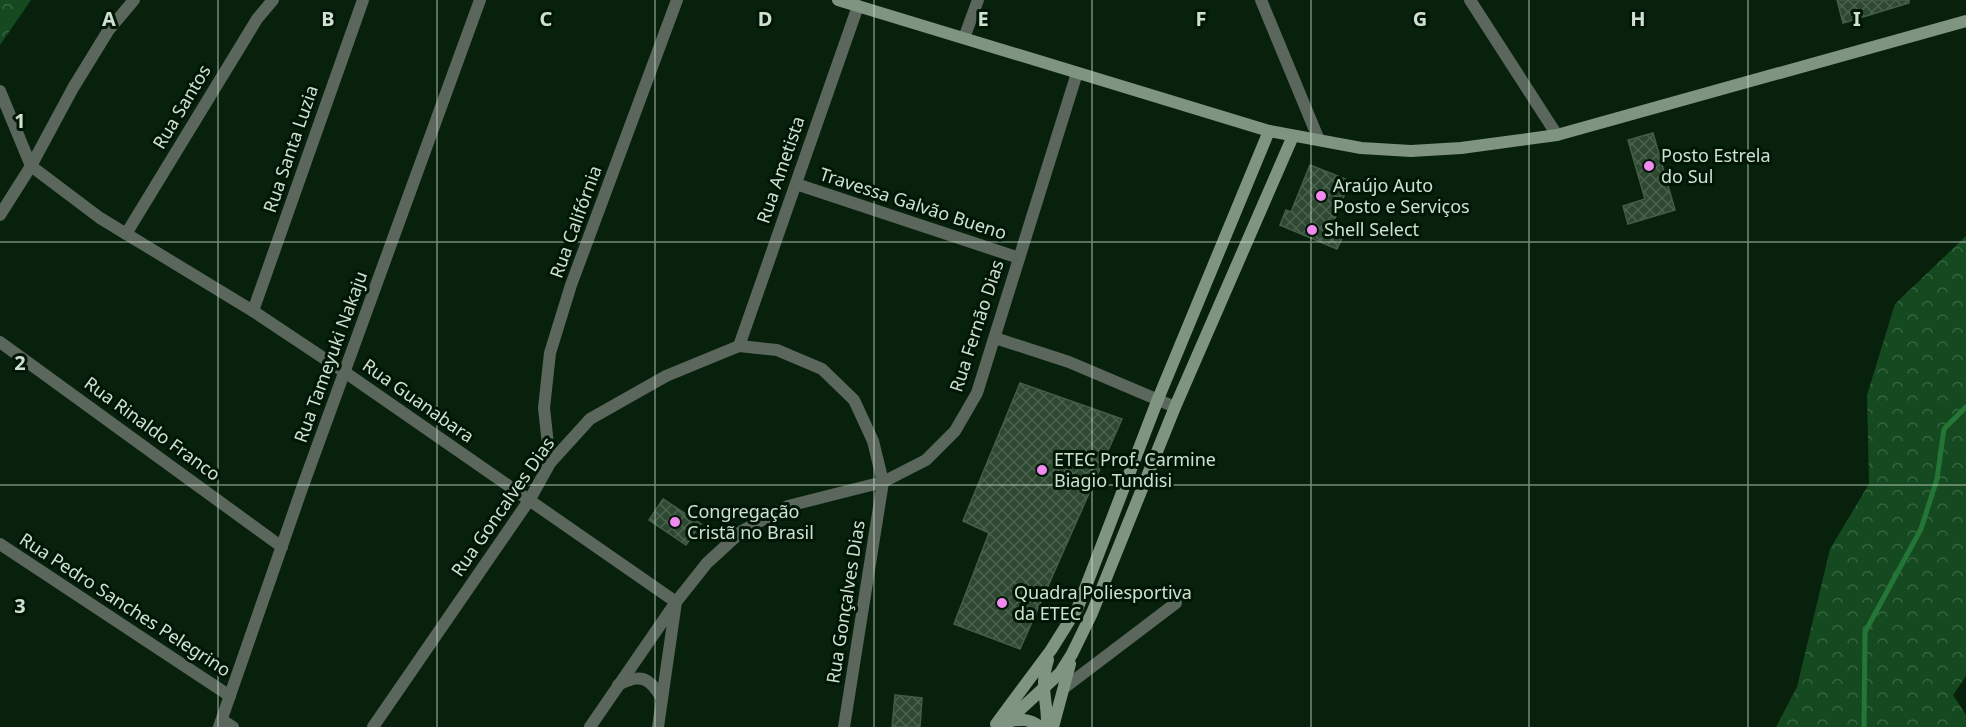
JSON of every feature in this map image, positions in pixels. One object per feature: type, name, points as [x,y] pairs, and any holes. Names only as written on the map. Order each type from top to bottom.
[{"type":"main road","points":[[838,0],[1269,131],[1361,148],[1411,151],[1461,148],[1557,135],[1966,21]]},
{"type":"main road","points":[[1000,726],[1078,607],[1158,399],[1269,131]]},
{"type":"main road","points":[[1000,726],[1060,673],[1072,654],[1092,613],[1176,407],[1293,136]]},
{"type":"main road","points":[[1047,727],[1044,674],[1051,650]]},
{"type":"main road","points":[[1053,727],[1072,654]]},
{"type":"main road","points":[[1000,726],[1020,719],[1033,721],[1040,727]]},
{"type":"street","points":[[0,215],[31,166],[73,88],[108,31],[134,0]]},
{"type":"street","name":"Rua Santos","points":[[126,234],[256,19],[273,0]]},
{"type":"street","name":"Rua Santa Luzia","points":[[253,311],[363,0]]},
{"type":"street","name":"Rua Tameyuki Nakaju","points":[[221,723],[282,547],[480,0]]},
{"type":"street","name":"Rua Califórnia","points":[[550,463],[544,408],[550,353],[571,285],[677,0]]},
{"type":"street","points":[[964,38],[978,0]]},
{"type":"street","points":[[1261,0],[1320,140]]},
{"type":"street","points":[[1470,0],[1557,135]]},
{"type":"street","name":"Rua Ametista","points":[[738,346],[858,6]]},
{"type":"street","name":"Rua Fernão Dias","points":[[590,727],[676,602],[706,563],[741,531],[788,506],[883,482],[926,460],[955,431],[977,393],[1077,73]]},
{"type":"street","points":[[0,91],[31,166]]},
{"type":"street","name":"Rua Guanabara","points":[[31,166],[126,234],[253,311],[346,373],[676,602]]},
{"type":"street","name":"Travessa Galvão Bueno","points":[[795,184],[1019,258]]},
{"type":"street","points":[[995,338],[1069,362],[1176,407]]},
{"type":"street","name":"Rua Rinaldo Franco","points":[[0,342],[282,547]]},
{"type":"street","name":"Rua Goncalves Dias","points":[[373,727],[530,500],[550,463],[590,419],[666,376],[738,346],[777,350],[822,369],[854,400],[873,441],[883,482]]},
{"type":"street","name":"Rua Gonçalves Dias","points":[[844,727],[883,482]]},
{"type":"street","name":"Rua Pedro Sanches Pelegrino","points":[[0,544],[230,696]]},
{"type":"street","points":[[658,727],[676,602]]},
{"type":"street","points":[[1064,688],[1176,603]]},
{"type":"street","points":[[617,686],[630,679],[643,678],[654,685],[662,699]]},
{"type":"street","points":[[221,723],[233,727]]},
{"type":"green space","points":[[0,0],[31,0],[0,45]]},
{"type":"green space","points":[[1966,236],[1966,676],[1953,695],[1966,715],[1966,727],[1776,727],[1797,687],[1830,549],[1869,484],[1867,395],[1895,304]]},
{"type":"building","points":[[1837,0],[1909,0],[1909,3],[1843,23]]},
{"type":"building","name":"Posto Estrela do Sul","points":[[1653,133],[1675,210],[1628,224],[1623,206],[1645,199],[1628,140]]},
{"type":"building","name":"Araújo Auto Posto e Serviços","points":[[1310,165],[1350,181],[1331,228],[1344,234],[1337,249],[1280,225],[1286,210],[1291,212]]},
{"type":"building","name":"ETEC Prof. Carmine Biagio Tundisi","points":[[1020,383],[1122,419],[1020,649],[954,624],[989,533],[963,521]]},
{"type":"building","name":"Congregação Cristã no Brasil","points":[[663,499],[701,524],[686,545],[649,520]]},
{"type":"building","points":[[895,695],[922,698],[920,727],[892,727]]},
{"type":"waterway","points":[[1864,727],[1865,632],[1921,529],[1937,479],[1944,429],[1966,407]]},
{"type":"place","name":"Posto Estrela do Sul","points":[[1649,166]]},
{"type":"place","name":"Araújo Auto Posto e Serviços","points":[[1321,196]]},
{"type":"place","name":"Shell Select","points":[[1312,230]]},
{"type":"place","name":"ETEC Prof. Carmine Biagio Tundisi","points":[[1042,470]]},
{"type":"place","name":"Congregação Cristã no Brasil","points":[[675,522]]},
{"type":"place","name":"Quadra Poliesportiva da ETEC","points":[[1002,603]]}]
